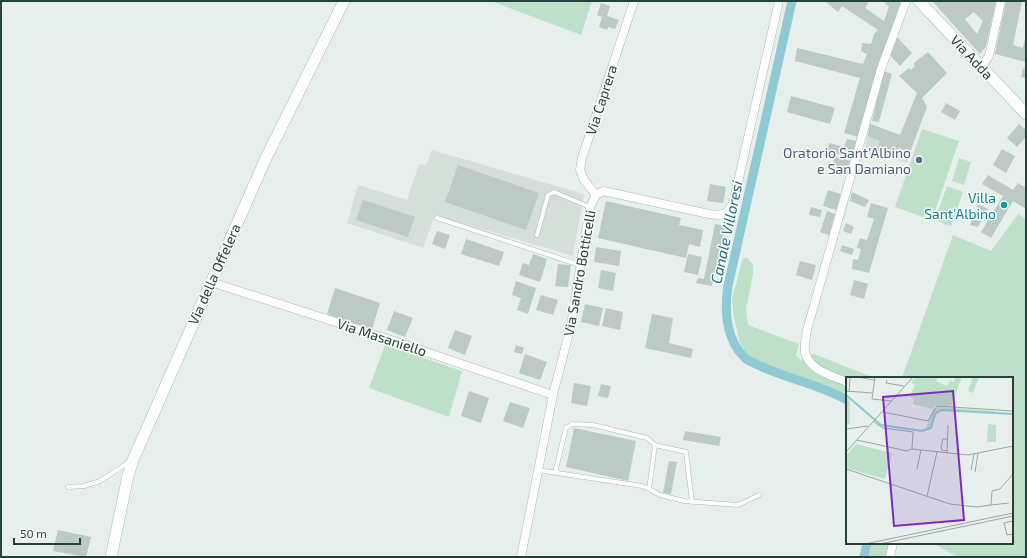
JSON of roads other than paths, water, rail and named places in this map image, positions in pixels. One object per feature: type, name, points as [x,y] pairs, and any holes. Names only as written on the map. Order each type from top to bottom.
[{"type":"street","name":"Via della Offelera","points":[[111,557],[128,476],[133,460],[266,158],[344,1]]},
{"type":"street","name":"Via Caprera","points":[[596,195],[584,180],[580,170],[582,158],[634,1]]},
{"type":"street","name":"Via Sandro Botticelli","points":[[521,557],[553,395],[571,325],[590,207],[596,195],[603,191],[709,214],[718,215],[726,213],[733,204],[742,168],[779,1]]},
{"type":"street","points":[[846,382],[819,370],[809,361],[805,353],[807,330],[881,70],[906,1]]},
{"type":"street","name":"Via Adda","points":[[919,1],[1026,114]]},
{"type":"street","points":[[982,67],[989,56],[1001,1]]},
{"type":"street","name":"Via Masaniello","points":[[211,282],[553,395]]},
{"type":"street","points":[[890,557],[893,544]]},
{"type":"lane","points":[[537,235],[548,195],[554,192],[590,207]]},
{"type":"lane","points":[[437,218],[581,265]]},
{"type":"lane","points":[[555,473],[566,428],[572,424],[593,425],[647,438],[656,445],[686,452],[692,502]]},
{"type":"lane","points":[[649,489],[656,445]]},
{"type":"lane","points":[[68,487],[84,486],[100,482],[133,460]]},
{"type":"lane","points":[[538,470],[642,486],[660,495],[692,502],[738,505],[759,495]]},
{"type":"waterway","name":"Canale Villoresi","points":[[792,1],[728,286],[726,305],[728,325],[734,343],[739,351],[748,360],[769,370],[836,394],[846,399]]},
{"type":"waterway","name":"Canale Villoresi","points":[[864,557],[867,544]]},
{"type":"place","name":"Oratorio Sant'Albino e San Damiano","points":[[919,160]]},
{"type":"place","name":"Villa Sant'Albino","points":[[1004,205]]}]
